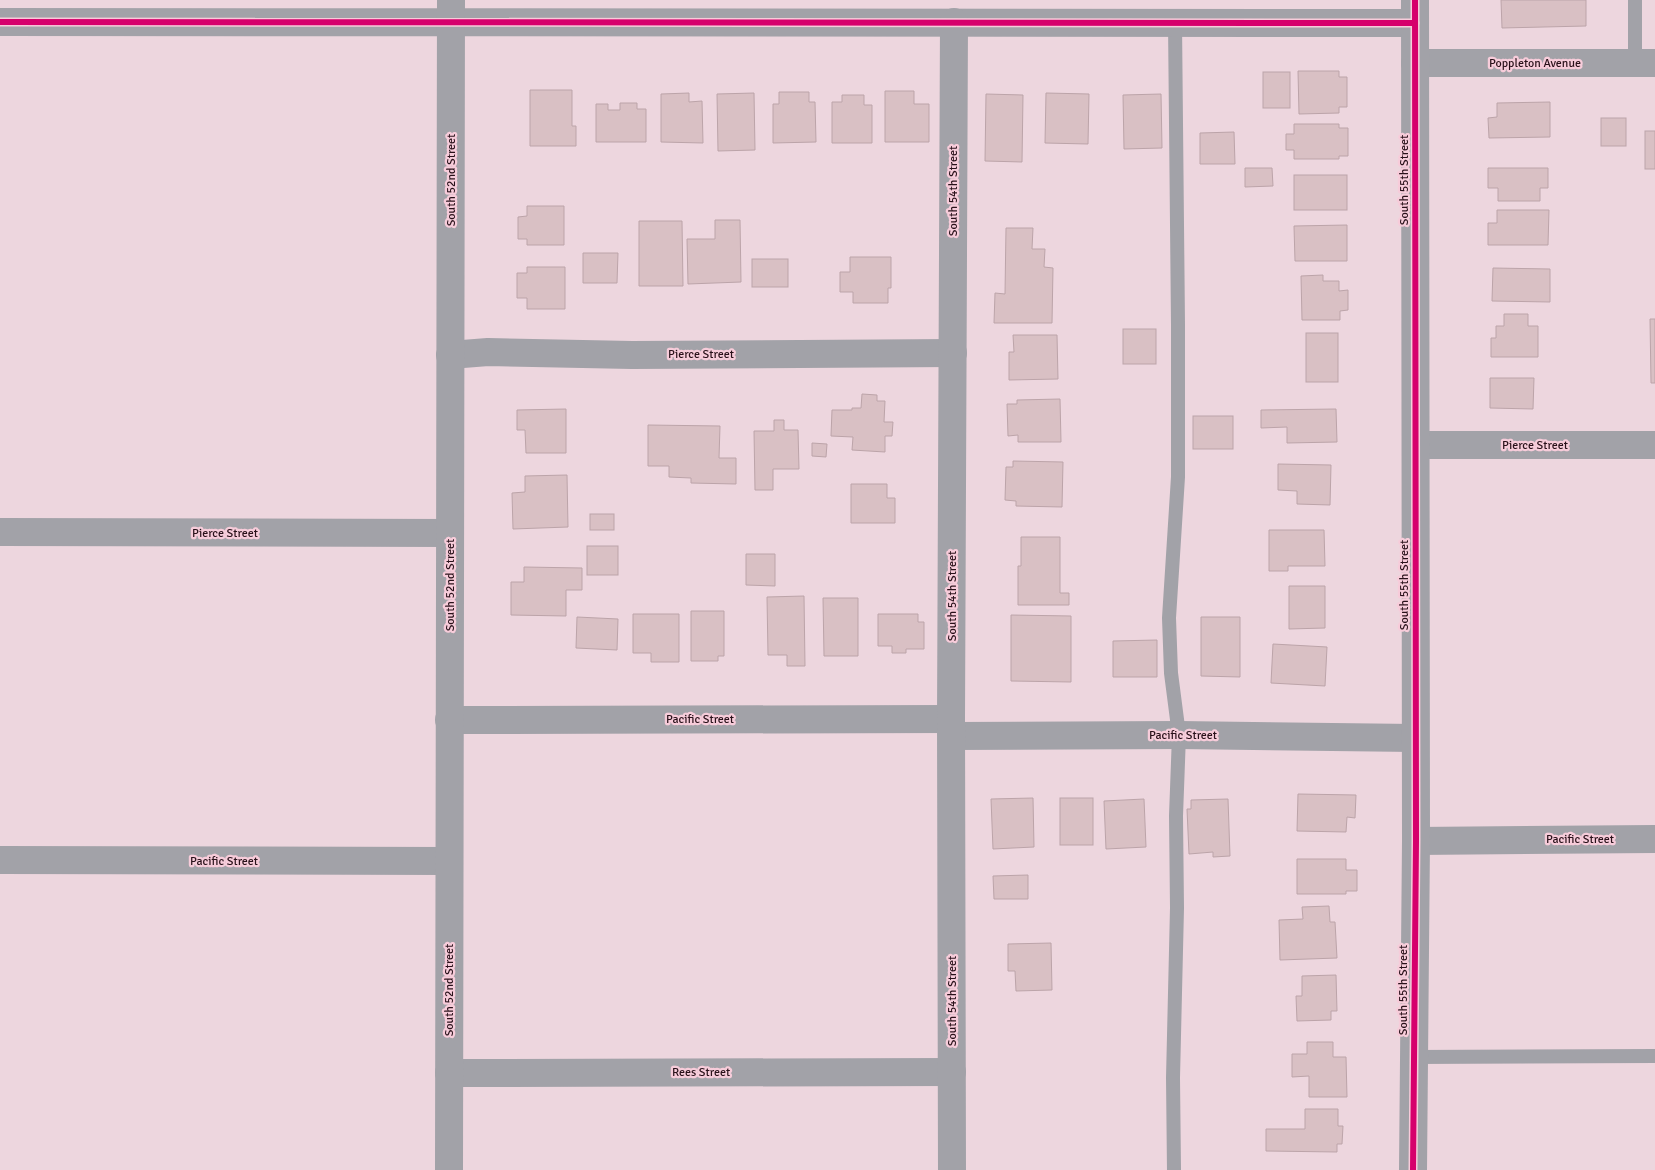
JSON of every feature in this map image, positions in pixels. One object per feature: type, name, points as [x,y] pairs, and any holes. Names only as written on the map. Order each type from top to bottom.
[{"type":"street","points":[[0,22],[126,11],[451,11],[954,22],[1175,22],[1415,11]]},
{"type":"street","name":"South 52nd Street","points":[[449,1170],[451,11]]},
{"type":"street","name":"South 55th Street","points":[[1413,1170],[1416,841],[1415,11]]},
{"type":"street","name":"South 54th Street","points":[[952,1170],[954,22]]},
{"type":"street","name":"Poppleton Avenue","points":[[1415,63],[1645,62]]},
{"type":"street","name":"Pierce Street","points":[[450,355],[488,352],[632,355],[953,353]]},
{"type":"street","name":"Pierce Street","points":[[1416,445],[1655,445]]},
{"type":"street","name":"Pierce Street","points":[[0,532],[450,533]]},
{"type":"street","name":"Pacific Street","points":[[449,720],[952,727],[1180,735],[1415,738]]},
{"type":"street","name":"Pacific Street","points":[[1416,841],[1655,839]]},
{"type":"street","name":"Pacific Street","points":[[0,860],[449,861]]},
{"type":"street","name":"Rees Street","points":[[449,1073],[952,1072]]},
{"type":"lane","points":[[1635,0],[1645,62]]},
{"type":"lane","points":[[1174,1170],[1173,1078],[1177,908],[1176,816],[1180,735],[1171,674],[1169,618],[1178,477],[1175,22]]},
{"type":"lane","points":[[1414,1057],[1655,1056]]},
{"type":"building","points":[[1501,0],[1586,0],[1586,26],[1502,28]]},
{"type":"building","points":[[1298,71],[1339,71],[1339,77],[1347,77],[1347,107],[1339,107],[1339,113],[1299,114]]},
{"type":"building","points":[[1263,72],[1290,72],[1290,108],[1263,108]]},
{"type":"building","points":[[530,90],[572,90],[572,126],[576,126],[576,146],[530,146]]},
{"type":"building","points":[[885,91],[914,91],[914,104],[929,104],[929,142],[885,142]]},
{"type":"building","points":[[779,92],[809,92],[809,102],[815,102],[816,142],[773,143],[773,104],[779,104]]},
{"type":"building","points":[[689,93],[689,102],[702,101],[703,143],[661,142],[661,94]]},
{"type":"building","points":[[754,93],[755,150],[718,151],[717,94]]},
{"type":"building","points":[[1046,93],[1089,94],[1088,144],[1045,143]]},
{"type":"building","points":[[986,94],[1023,95],[1022,162],[985,161]]},
{"type":"building","points":[[1161,94],[1162,148],[1124,149],[1123,95]]},
{"type":"building","points":[[842,95],[864,95],[864,105],[872,105],[872,143],[832,143],[832,102],[842,102]]},
{"type":"building","points":[[1550,102],[1550,137],[1489,138],[1488,118],[1497,117],[1497,103]]},
{"type":"building","points":[[620,103],[637,103],[637,109],[646,109],[646,142],[596,142],[596,104],[608,104],[608,110],[620,110]]},
{"type":"building","points":[[1601,118],[1626,118],[1626,146],[1601,146]]},
{"type":"building","points":[[1294,124],[1339,124],[1339,128],[1348,128],[1348,156],[1339,156],[1339,159],[1294,159],[1294,150],[1286,150],[1286,134],[1294,134]]},
{"type":"building","points":[[1645,131],[1655,131],[1655,169],[1645,169]]},
{"type":"building","points":[[1234,132],[1235,164],[1200,164],[1200,133]]},
{"type":"building","points":[[1245,168],[1272,168],[1273,186],[1245,187]]},
{"type":"building","points":[[1488,168],[1548,168],[1548,188],[1540,188],[1540,201],[1498,201],[1498,188],[1488,188]]},
{"type":"building","points":[[1294,175],[1347,175],[1347,210],[1294,210]]},
{"type":"building","points":[[527,206],[564,206],[564,245],[527,245],[527,239],[518,239],[518,217],[527,216]]},
{"type":"building","points":[[1497,210],[1549,210],[1548,245],[1488,245],[1488,223],[1497,223]]},
{"type":"building","points":[[715,220],[740,220],[741,282],[688,284],[687,239],[715,239]]},
{"type":"building","points":[[639,221],[682,221],[683,286],[639,286]]},
{"type":"building","points":[[1347,225],[1347,261],[1295,261],[1294,226]]},
{"type":"building","points":[[1006,228],[1033,228],[1032,249],[1045,249],[1044,267],[1053,268],[1052,323],[994,323],[995,293],[1005,294]]},
{"type":"building","points":[[583,253],[618,253],[617,283],[583,283]]},
{"type":"building","points":[[850,257],[891,257],[891,288],[888,288],[888,303],[853,303],[853,292],[840,292],[840,272],[850,272]]},
{"type":"building","points":[[752,259],[788,259],[788,287],[752,287]]},
{"type":"building","points":[[527,267],[565,267],[565,309],[527,309],[527,298],[517,298],[517,273],[527,273]]},
{"type":"building","points":[[1493,268],[1550,269],[1550,302],[1492,301]]},
{"type":"building","points":[[1323,275],[1323,281],[1339,281],[1339,291],[1348,290],[1348,310],[1340,311],[1340,320],[1302,320],[1301,276]]},
{"type":"building","points":[[1504,314],[1528,314],[1528,326],[1538,326],[1538,357],[1491,357],[1491,338],[1496,338],[1496,326],[1504,326]]},
{"type":"building","points":[[1650,319],[1655,319],[1655,383],[1651,383]]},
{"type":"building","points":[[1123,329],[1156,329],[1156,364],[1123,364]]},
{"type":"building","points":[[1306,333],[1338,333],[1338,382],[1306,382]]},
{"type":"building","points":[[1013,335],[1057,335],[1058,379],[1009,380],[1009,352],[1014,352]]},
{"type":"building","points":[[1490,378],[1534,378],[1533,409],[1490,408]]},
{"type":"building","points":[[862,394],[877,395],[877,401],[885,401],[884,422],[893,422],[892,436],[885,436],[885,452],[852,450],[853,437],[831,436],[832,410],[861,408]]},
{"type":"building","points":[[1060,399],[1061,442],[1018,442],[1018,435],[1008,436],[1007,404],[1017,404],[1017,400]]},
{"type":"building","points":[[566,409],[566,453],[526,453],[525,430],[517,430],[517,410]]},
{"type":"building","points":[[1336,409],[1337,442],[1287,443],[1287,427],[1261,428],[1261,410]]},
{"type":"building","points":[[1193,416],[1233,416],[1233,449],[1193,449]]},
{"type":"building","points":[[774,420],[784,420],[784,430],[798,430],[799,469],[773,469],[773,490],[755,490],[754,431],[774,431]]},
{"type":"building","points":[[648,425],[720,426],[719,458],[736,458],[736,484],[691,483],[691,478],[669,477],[669,466],[648,466]]},
{"type":"building","points":[[812,443],[827,444],[826,457],[812,456]]},
{"type":"building","points":[[1013,461],[1063,462],[1062,507],[1016,506],[1016,501],[1005,500],[1006,467],[1013,467]]},
{"type":"building","points":[[1278,464],[1331,465],[1330,505],[1297,504],[1297,491],[1278,490]]},
{"type":"building","points":[[567,475],[568,527],[513,529],[512,493],[525,492],[525,476]]},
{"type":"building","points":[[851,484],[887,484],[887,498],[895,498],[895,523],[851,523]]},
{"type":"building","points":[[590,514],[614,514],[614,530],[590,530]]},
{"type":"building","points":[[1269,530],[1324,530],[1325,566],[1288,566],[1288,571],[1269,571]]},
{"type":"building","points":[[1021,537],[1060,537],[1060,593],[1069,593],[1069,605],[1018,605],[1018,566],[1021,566]]},
{"type":"building","points":[[587,546],[618,546],[618,575],[587,575]]},
{"type":"building","points":[[746,554],[775,554],[775,586],[746,585]]},
{"type":"building","points":[[524,567],[582,568],[582,590],[566,590],[566,616],[511,615],[511,582],[524,582]]},
{"type":"building","points":[[1289,586],[1325,586],[1325,628],[1289,629]]},
{"type":"building","points":[[804,596],[805,666],[787,666],[787,655],[768,655],[767,597]]},
{"type":"building","points":[[823,598],[858,598],[858,656],[824,656]]},
{"type":"building","points":[[691,611],[724,611],[724,656],[718,656],[718,661],[691,661]]},
{"type":"building","points":[[633,614],[679,614],[679,662],[651,662],[651,653],[633,653]]},
{"type":"building","points":[[878,614],[918,614],[918,622],[924,622],[924,649],[906,649],[906,653],[892,653],[892,646],[878,646]]},
{"type":"building","points":[[1011,615],[1071,616],[1071,682],[1011,681]]},
{"type":"building","points":[[577,617],[618,619],[617,650],[576,648]]},
{"type":"building","points":[[1201,617],[1240,617],[1240,677],[1201,676]]},
{"type":"building","points":[[1157,640],[1157,677],[1113,677],[1113,641]]},
{"type":"building","points":[[1273,644],[1327,647],[1325,686],[1271,683]]},
{"type":"building","points":[[1298,794],[1356,795],[1355,818],[1347,817],[1346,832],[1297,831]]},
{"type":"building","points":[[1033,798],[1034,847],[993,849],[991,799]]},
{"type":"building","points":[[1060,798],[1093,798],[1093,845],[1060,845]]},
{"type":"building","points":[[1144,799],[1146,847],[1106,849],[1104,801]]},
{"type":"building","points":[[1228,799],[1230,856],[1213,857],[1213,852],[1189,854],[1187,809],[1191,809],[1191,800]]},
{"type":"building","points":[[1297,859],[1346,859],[1346,870],[1357,870],[1357,891],[1346,891],[1346,894],[1297,894]]},
{"type":"building","points":[[1028,875],[1028,899],[994,899],[993,876]]},
{"type":"building","points":[[1329,906],[1330,922],[1335,922],[1337,958],[1280,960],[1279,920],[1303,919],[1302,907]]},
{"type":"building","points":[[1051,943],[1052,990],[1016,991],[1015,971],[1008,971],[1008,944]]},
{"type":"building","points":[[1336,975],[1337,1011],[1331,1011],[1331,1020],[1297,1021],[1296,996],[1302,996],[1302,976]]},
{"type":"building","points":[[1307,1042],[1333,1042],[1333,1057],[1346,1057],[1347,1097],[1309,1097],[1309,1076],[1292,1077],[1292,1054],[1307,1054]]},
{"type":"building","points":[[1305,1109],[1338,1109],[1338,1126],[1343,1126],[1342,1144],[1337,1144],[1337,1152],[1266,1151],[1266,1129],[1305,1129]]},
{"type":"cycle path","points":[[1413,1170],[1416,841],[1415,0]]},
{"type":"cycle path","points":[[0,22],[1415,23]]}]
